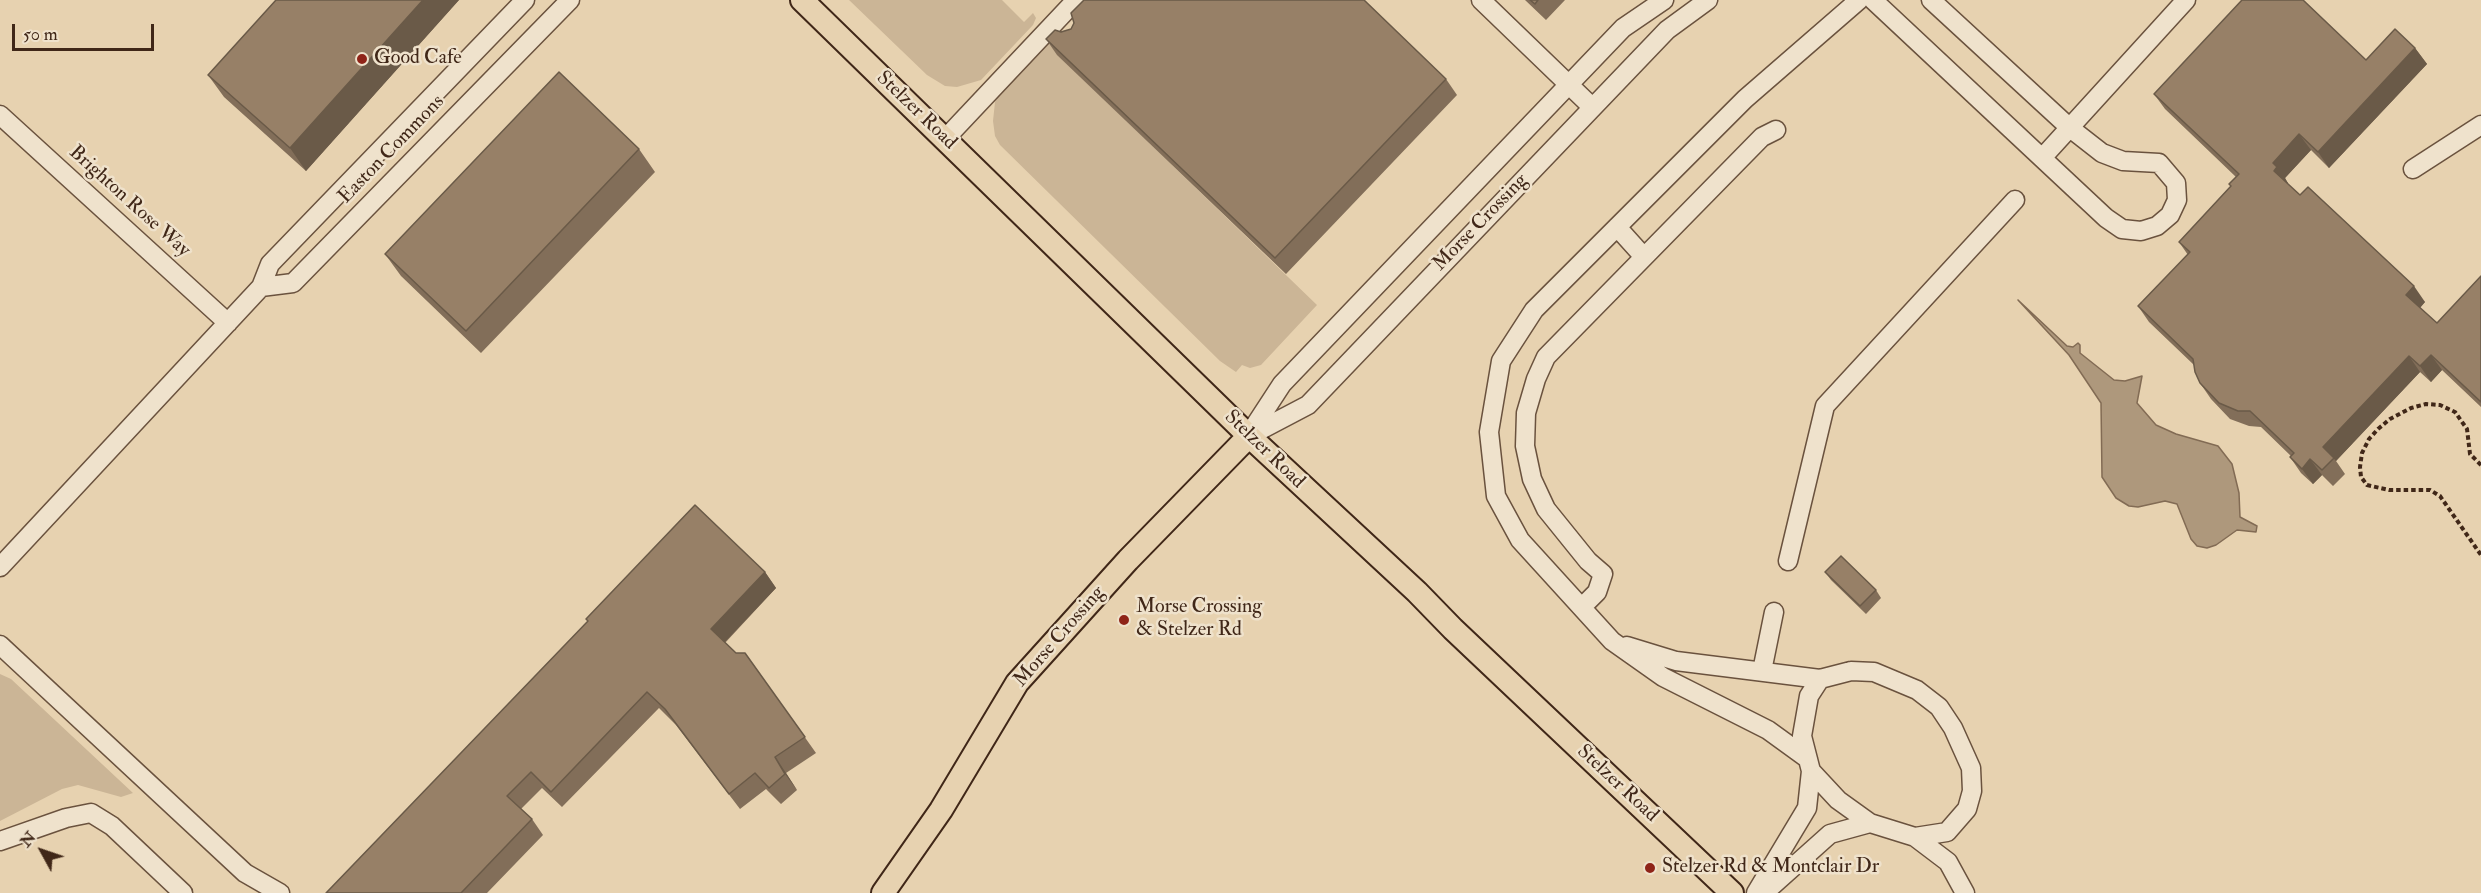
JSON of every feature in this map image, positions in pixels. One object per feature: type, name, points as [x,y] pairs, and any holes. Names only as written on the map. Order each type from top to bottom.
[{"type":"main road","name":"Stelzer Road","points":[[802,0],[1249,436],[1417,592],[1453,629],[1732,893]]},
{"type":"main road","name":"Morse Crossing","points":[[883,893],[941,810],[1017,683],[1128,560],[1249,436]]},
{"type":"street","name":"Easton Commons","points":[[0,567],[261,287],[270,264],[525,0]]},
{"type":"street","name":"Easton Commons","points":[[261,287],[293,283],[570,0]]},
{"type":"street","points":[[945,140],[1063,26],[1076,0]]},
{"type":"street","points":[[1481,0],[1592,107]]},
{"type":"street","name":"Morse Crossing","points":[[1249,436],[1282,384],[1623,28],[1664,0]]},
{"type":"street","name":"Morse Crossing","points":[[1249,436],[1308,405],[1667,30],[1708,0]]},
{"type":"street","points":[[1859,0],[1745,99],[1534,310],[1502,361],[1489,432],[1496,496],[1520,540],[1612,641],[1663,677],[1767,730],[1810,765],[1838,800],[1870,823],[1915,837],[1948,862],[1965,893]]},
{"type":"street","points":[[1873,0],[2106,218],[2122,229],[2141,231],[2157,226],[2170,215],[2177,200],[2176,183],[2159,163],[2123,161],[2102,153],[2070,128],[1931,0]]},
{"type":"street","points":[[2042,158],[2186,0]]},
{"type":"street","name":"Brighton Rose Way","points":[[0,115],[228,323]]},
{"type":"street","points":[[2413,169],[2481,124]]},
{"type":"street","points":[[1581,607],[1597,592],[1603,574],[1588,561],[1546,509],[1532,479],[1525,446],[1527,413],[1536,379],[1546,357],[1762,137],[1776,130]]},
{"type":"street","points":[[1788,561],[1825,406],[2015,200]]},
{"type":"street","points":[[1617,227],[1644,257]]},
{"type":"street","points":[[1762,671],[1774,612]]},
{"type":"street","points":[[1612,641],[1676,661],[1820,679],[1851,671],[1874,672],[1917,690],[1939,707],[1953,728],[1971,768],[1972,791],[1966,809],[1947,832],[1915,837]]},
{"type":"street","points":[[0,645],[245,873],[280,893]]},
{"type":"street","points":[[1756,893],[1807,808],[1810,765],[1802,736],[1804,711],[1809,696],[1820,679]]},
{"type":"street","points":[[0,841],[66,818],[91,813],[112,826],[183,893]]},
{"type":"street","points":[[1764,893],[1830,834],[1870,823]]},
{"type":"path","points":[[2481,465],[2470,454],[2467,429],[2455,412],[2440,405],[2426,404],[2397,415],[2378,429],[2366,446],[2360,467],[2361,477],[2367,484],[2389,490],[2430,489],[2440,496],[2481,555]]},
{"type":"shaded area","points":[[849,0],[1002,0],[1024,22],[1033,13],[1036,18],[1033,25],[981,80],[957,87],[945,86],[927,75]]},
{"type":"shaded area","points":[[1049,39],[1058,55],[1317,305],[1261,365],[1250,368],[1242,365],[1236,372],[1220,361],[1000,145],[995,136],[993,121],[995,102],[1002,89]]},
{"type":"shaded area","points":[[2018,300],[2067,346],[2073,347],[2078,343],[2080,353],[2114,380],[2125,381],[2142,376],[2137,403],[2156,425],[2176,434],[2218,446],[2232,464],[2239,493],[2240,517],[2257,526],[2256,532],[2237,530],[2216,545],[2207,548],[2197,546],[2191,539],[2177,504],[2165,501],[2138,507],[2129,506],[2116,498],[2102,477],[2101,403],[2069,355]]},
{"type":"shaded area","points":[[0,674],[11,679],[133,793],[121,797],[78,785],[62,789],[0,821]]},
{"type":"building","points":[[276,0],[423,0],[290,148],[208,75]]},
{"type":"building","points":[[1084,0],[1364,0],[1446,79],[1275,258],[1046,39],[1055,30],[1061,32],[1071,29],[1074,23],[1071,13]]},
{"type":"building","points":[[2242,0],[2303,0],[2366,60],[2395,29],[2415,48],[2318,152],[2299,134],[2273,163],[2277,167],[2274,171],[2300,195],[2308,187],[2414,286],[2406,295],[2437,323],[2481,276],[2481,402],[2431,355],[2420,366],[2409,356],[2323,447],[2334,458],[2322,470],[2310,459],[2302,469],[2290,457],[2294,453],[2250,411],[2238,411],[2219,403],[2200,383],[2193,359],[2138,306],[2190,252],[2179,242],[2231,186],[2229,184],[2239,174],[2154,94]]},
{"type":"building","points":[[559,72],[639,149],[466,331],[385,254]]},
{"type":"building","points":[[695,505],[765,572],[711,629],[736,653],[745,653],[805,737],[775,757],[785,774],[769,788],[755,773],[729,794],[665,709],[647,692],[551,792],[531,772],[507,796],[532,819],[461,893],[326,893],[588,621],[586,619]]},
{"type":"building","points":[[1841,556],[1876,590],[1860,606],[1825,572]]},
{"type":"place","name":"Good Cafe","points":[[362,59]]},
{"type":"place","name":"Morse Crossing & Stelzer Rd","points":[[1124,620]]},
{"type":"place","name":"Stelzer Rd & Montclair Dr","points":[[1650,868]]}]
